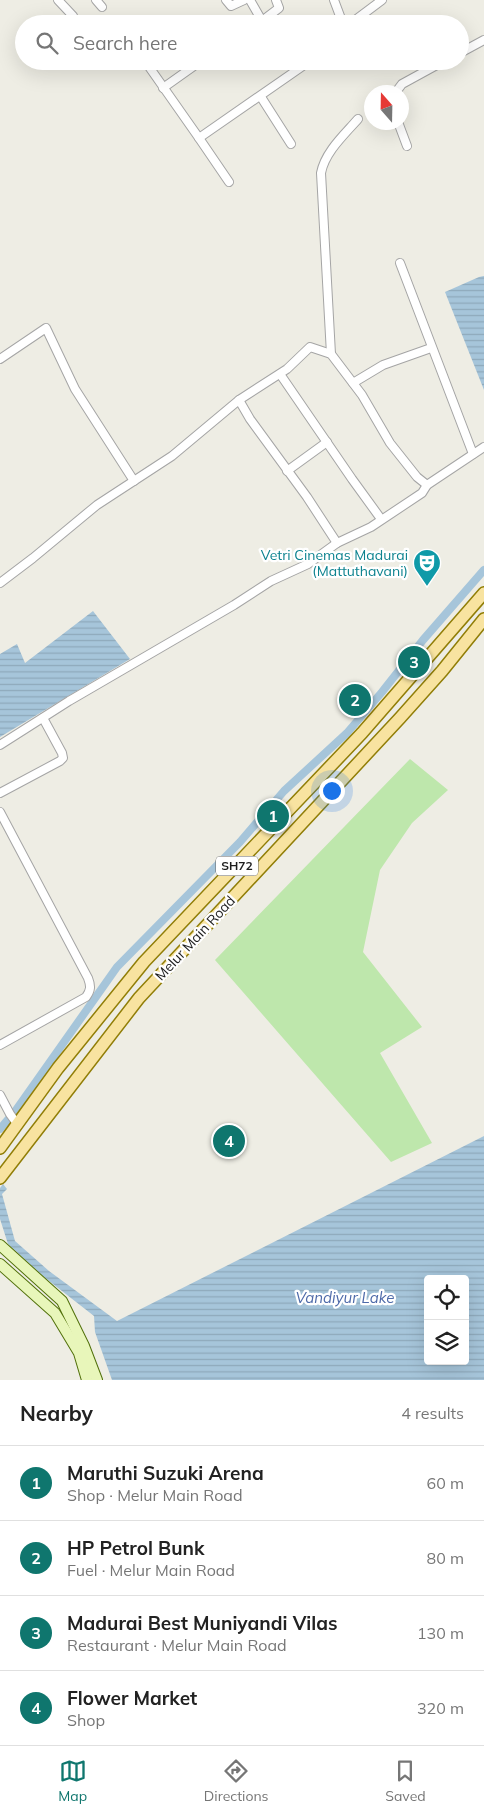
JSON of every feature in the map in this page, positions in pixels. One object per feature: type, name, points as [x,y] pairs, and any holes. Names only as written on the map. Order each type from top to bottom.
[{"type":"main road","name":"Melur Main Road","points":[[0,1148],[58,1068],[144,962],[362,733],[484,593]]},
{"type":"main road","name":"Melur Main Road","points":[[0,1178],[138,998],[400,718],[438,676],[484,618]]},
{"type":"main road","points":[[0,1245],[62,1301],[84,1346],[97,1380]]},
{"type":"main road","points":[[0,1264],[55,1313],[79,1354],[87,1380]]},
{"type":"street","points":[[58,0],[72,15]]},
{"type":"street","points":[[226,0],[232,6],[244,0]]},
{"type":"street","points":[[250,0],[257,15]]},
{"type":"street","points":[[270,15],[279,8],[276,0]]},
{"type":"street","points":[[334,0],[341,15]]},
{"type":"street","points":[[362,15],[382,0]]},
{"type":"street","points":[[469,48],[484,40]]},
{"type":"street","points":[[151,70],[229,182]]},
{"type":"street","points":[[163,88],[188,70]]},
{"type":"street","points":[[199,138],[298,70]]},
{"type":"street","points":[[401,85],[428,70]]},
{"type":"street","points":[[260,97],[291,144]]},
{"type":"street","points":[[358,119],[323,162],[321,173],[331,354],[353,383],[390,443],[417,477],[427,485]]},
{"type":"street","points":[[401,130],[408,146]]},
{"type":"street","points":[[400,263],[473,454]]},
{"type":"street","points":[[0,359],[46,328],[75,389],[134,482]]},
{"type":"street","points":[[0,583],[34,558],[96,505],[172,456],[239,400],[280,374],[310,347],[331,354]]},
{"type":"street","points":[[353,383],[383,365],[432,348]]},
{"type":"street","points":[[280,374],[381,519]]},
{"type":"street","points":[[239,400],[337,543]]},
{"type":"street","points":[[287,471],[327,442]]},
{"type":"street","points":[[0,745],[271,581],[308,564],[337,543],[370,527],[422,493],[427,485],[484,447]]},
{"type":"street","points":[[0,793],[63,758],[43,718]]},
{"type":"street","points":[[0,812],[91,985],[86,997],[0,1046]]},
{"type":"street","points":[[0,1095],[18,1125]]},
{"type":"green space","points":[[410,759],[448,790],[412,823],[380,870],[363,952],[422,1027],[380,1053],[432,1143],[391,1162],[215,960]]},
{"type":"water","points":[[484,276],[484,390],[445,292]]},
{"type":"water","points":[[93,611],[130,659],[0,737],[0,654],[17,644],[25,663]]},
{"type":"water","name":"Vandiyur Lake","points":[[484,1136],[484,1380],[112,1380],[95,1332],[94,1316],[44,1277],[8,1244],[0,1219],[0,1188],[3,1184],[7,1189],[2,1194],[15,1241],[49,1271],[117,1321]]},
{"type":"waterway","points":[[0,1129],[16,1110],[117,967],[240,842],[284,791],[347,733],[423,640],[484,570]]},
{"type":"place","name":"Vetri Cinemas Madurai (Mattuthavani)","points":[[427,587]]},
{"type":"place","name":"Madurai Best Muniyandi Vilas","points":[[414,662]]},
{"type":"place","name":"HP Petrol Bunk","points":[[355,700]]},
{"type":"place","name":"Maruthi Suzuki Arena","points":[[273,816]]},
{"type":"place","name":"Flower Market","points":[[229,1141]]}]
